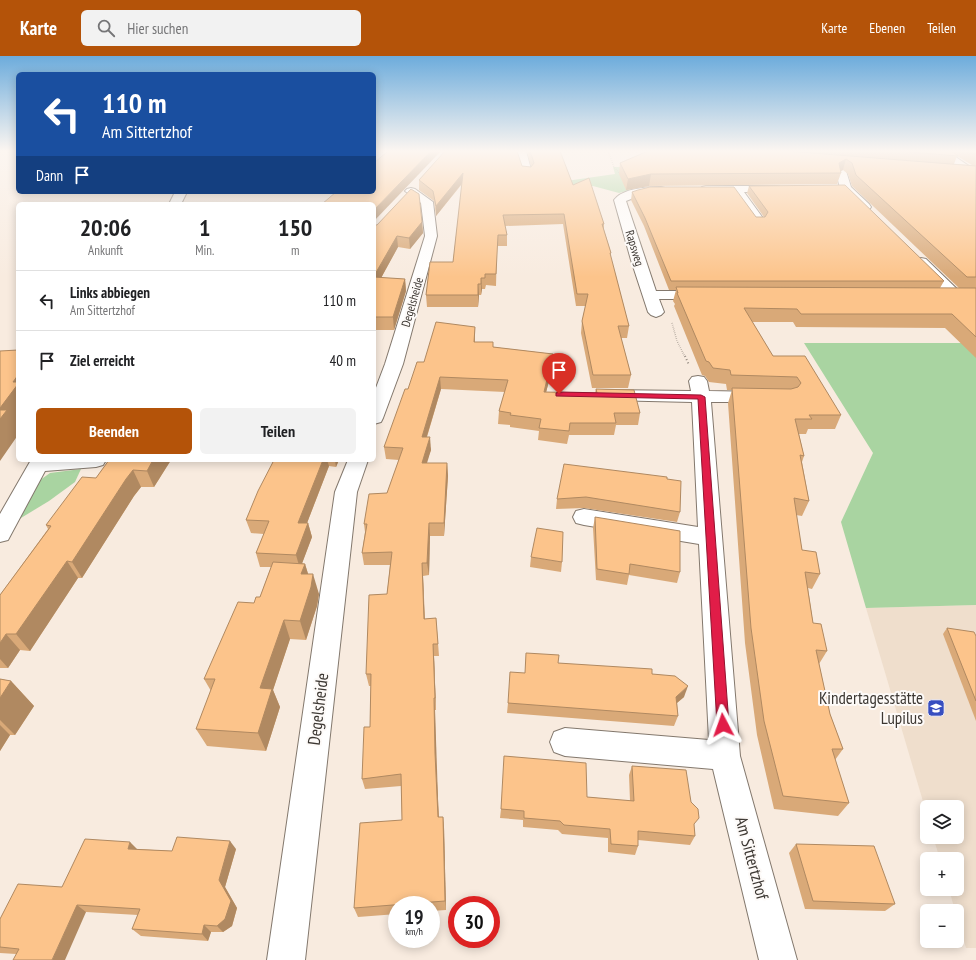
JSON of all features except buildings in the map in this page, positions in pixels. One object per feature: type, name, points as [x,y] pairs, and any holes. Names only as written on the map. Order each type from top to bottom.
[{"type":"street","name":"Degelsheide","points":[[376,413],[394,364],[432,236],[427,202],[409,193]]},
{"type":"street","name":"Rapsweg","points":[[633,193],[620,200],[638,260],[656,312]]},
{"type":"street","points":[[739,193],[759,221]]},
{"type":"street","points":[[851,193],[873,215]]},
{"type":"street","points":[[911,252],[962,295],[939,295]]},
{"type":"street","points":[[650,295],[720,295]]},
{"type":"street","points":[[591,395],[700,389],[777,397]]},
{"type":"street","name":"Am Sittertzhof","points":[[700,389],[725,756],[778,960]]},
{"type":"street","points":[[0,534],[40,463],[59,462]]},
{"type":"street","name":"Degelsheide","points":[[286,960],[346,492],[357,462]]},
{"type":"street","points":[[584,517],[710,537]]},
{"type":"street","points":[[565,742],[725,756]]},
{"type":"path","points":[[656,312],[672,321],[677,341],[700,389]]},
{"type":"shaded area","name":"Kindertagesstätte Lupilus","points":[[976,605],[976,948],[966,948],[964,941],[964,904],[953,904],[951,896],[964,896],[964,852],[938,852],[935,844],[964,844],[964,800],[923,800],[866,608]]},
{"type":"green space","points":[[804,343],[976,343],[976,605],[866,608],[841,522],[873,453]]},
{"type":"green space","points":[[81,469],[75,482],[49,501],[16,521],[36,483],[50,473]]},
{"type":"place","name":"Kindertagesstätte Lupilus","points":[[936,708]]},
{"type":"route","points":[[559,394],[701,397],[723,725]]}]
